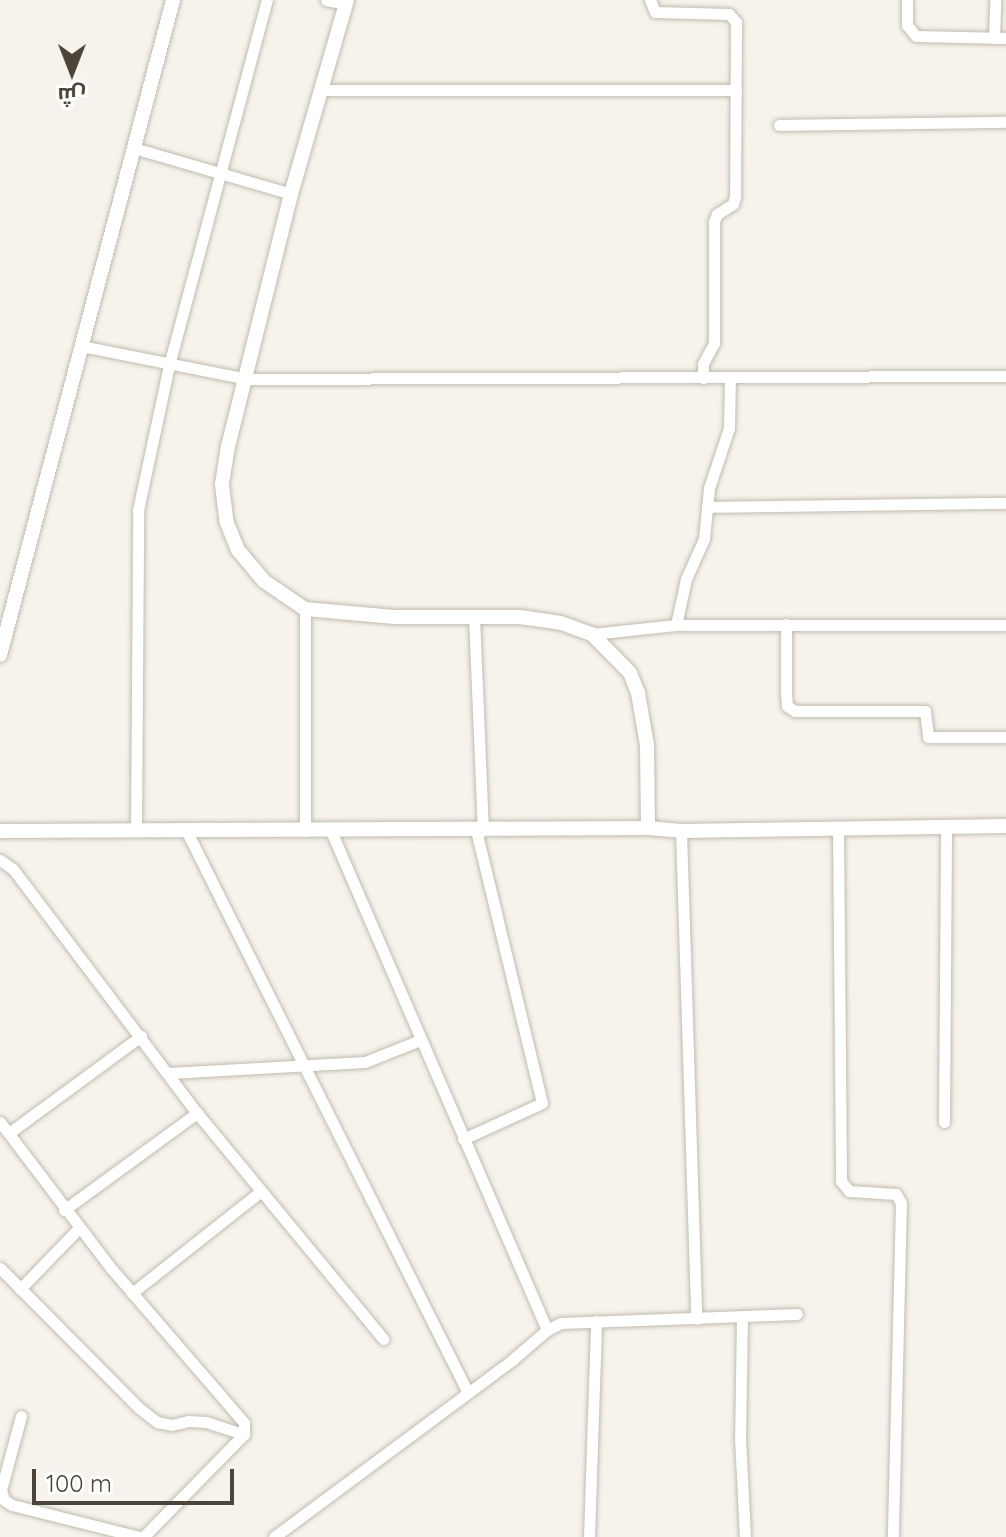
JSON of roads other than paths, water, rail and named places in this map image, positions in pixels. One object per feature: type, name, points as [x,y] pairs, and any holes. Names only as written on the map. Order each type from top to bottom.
[{"type":"street","points":[[0,655],[173,0]]},
{"type":"street","points":[[136,830],[138,510],[169,365],[267,0]]},
{"type":"street","points":[[326,0],[346,2],[291,194],[222,485],[227,523],[238,550],[264,581],[305,609],[395,617],[539,619],[577,627],[592,634],[630,673],[638,693],[647,745],[648,828]]},
{"type":"street","points":[[650,0],[655,12],[734,17],[735,197],[733,204],[717,214],[714,222],[714,343],[703,364],[703,378]]},
{"type":"street","points":[[907,0],[907,25],[916,36],[1000,38],[995,0]]},
{"type":"street","points":[[321,90],[736,90]]},
{"type":"street","points":[[779,125],[1006,122]]},
{"type":"street","points":[[134,148],[291,194]]},
{"type":"street","points":[[81,346],[247,379],[1006,376]]},
{"type":"street","points":[[676,625],[686,579],[704,539],[715,463],[729,428],[730,378]]},
{"type":"street","points":[[707,507],[1006,503]]},
{"type":"street","points":[[305,609],[305,831]]},
{"type":"street","points":[[463,1139],[542,1103],[479,831],[474,617]]},
{"type":"street","points":[[786,624],[787,706],[795,711],[925,711],[928,737],[1006,737]]},
{"type":"street","points":[[592,634],[676,625],[1006,625]]},
{"type":"street","points":[[0,831],[648,828],[681,831],[1006,826]]},
{"type":"street","points":[[944,1122],[946,827]]},
{"type":"street","points":[[838,828],[841,1181],[849,1191],[896,1194],[901,1203],[893,1537]]},
{"type":"street","points":[[331,831],[547,1330]]},
{"type":"street","points":[[681,831],[696,1319]]},
{"type":"street","points":[[187,832],[301,1066],[467,1391]]},
{"type":"street","points":[[0,860],[13,869],[197,1113],[383,1339]]},
{"type":"street","points":[[9,1133],[141,1036]]},
{"type":"street","points":[[169,1073],[365,1062],[420,1040]]},
{"type":"street","points":[[64,1210],[197,1113]]},
{"type":"street","points":[[0,1122],[64,1210],[244,1423],[244,1434],[141,1537],[12,1505],[4,1500],[1,1490],[21,1416]]},
{"type":"street","points":[[132,1293],[261,1191]]},
{"type":"street","points":[[20,1289],[79,1228]]},
{"type":"street","points":[[0,1268],[139,1408],[157,1422],[172,1425],[188,1421],[206,1422],[244,1434]]},
{"type":"street","points":[[274,1537],[512,1360],[547,1330],[561,1323],[797,1314]]},
{"type":"street","points":[[742,1317],[740,1468],[745,1537]]},
{"type":"street","points":[[589,1537],[596,1321]]}]
